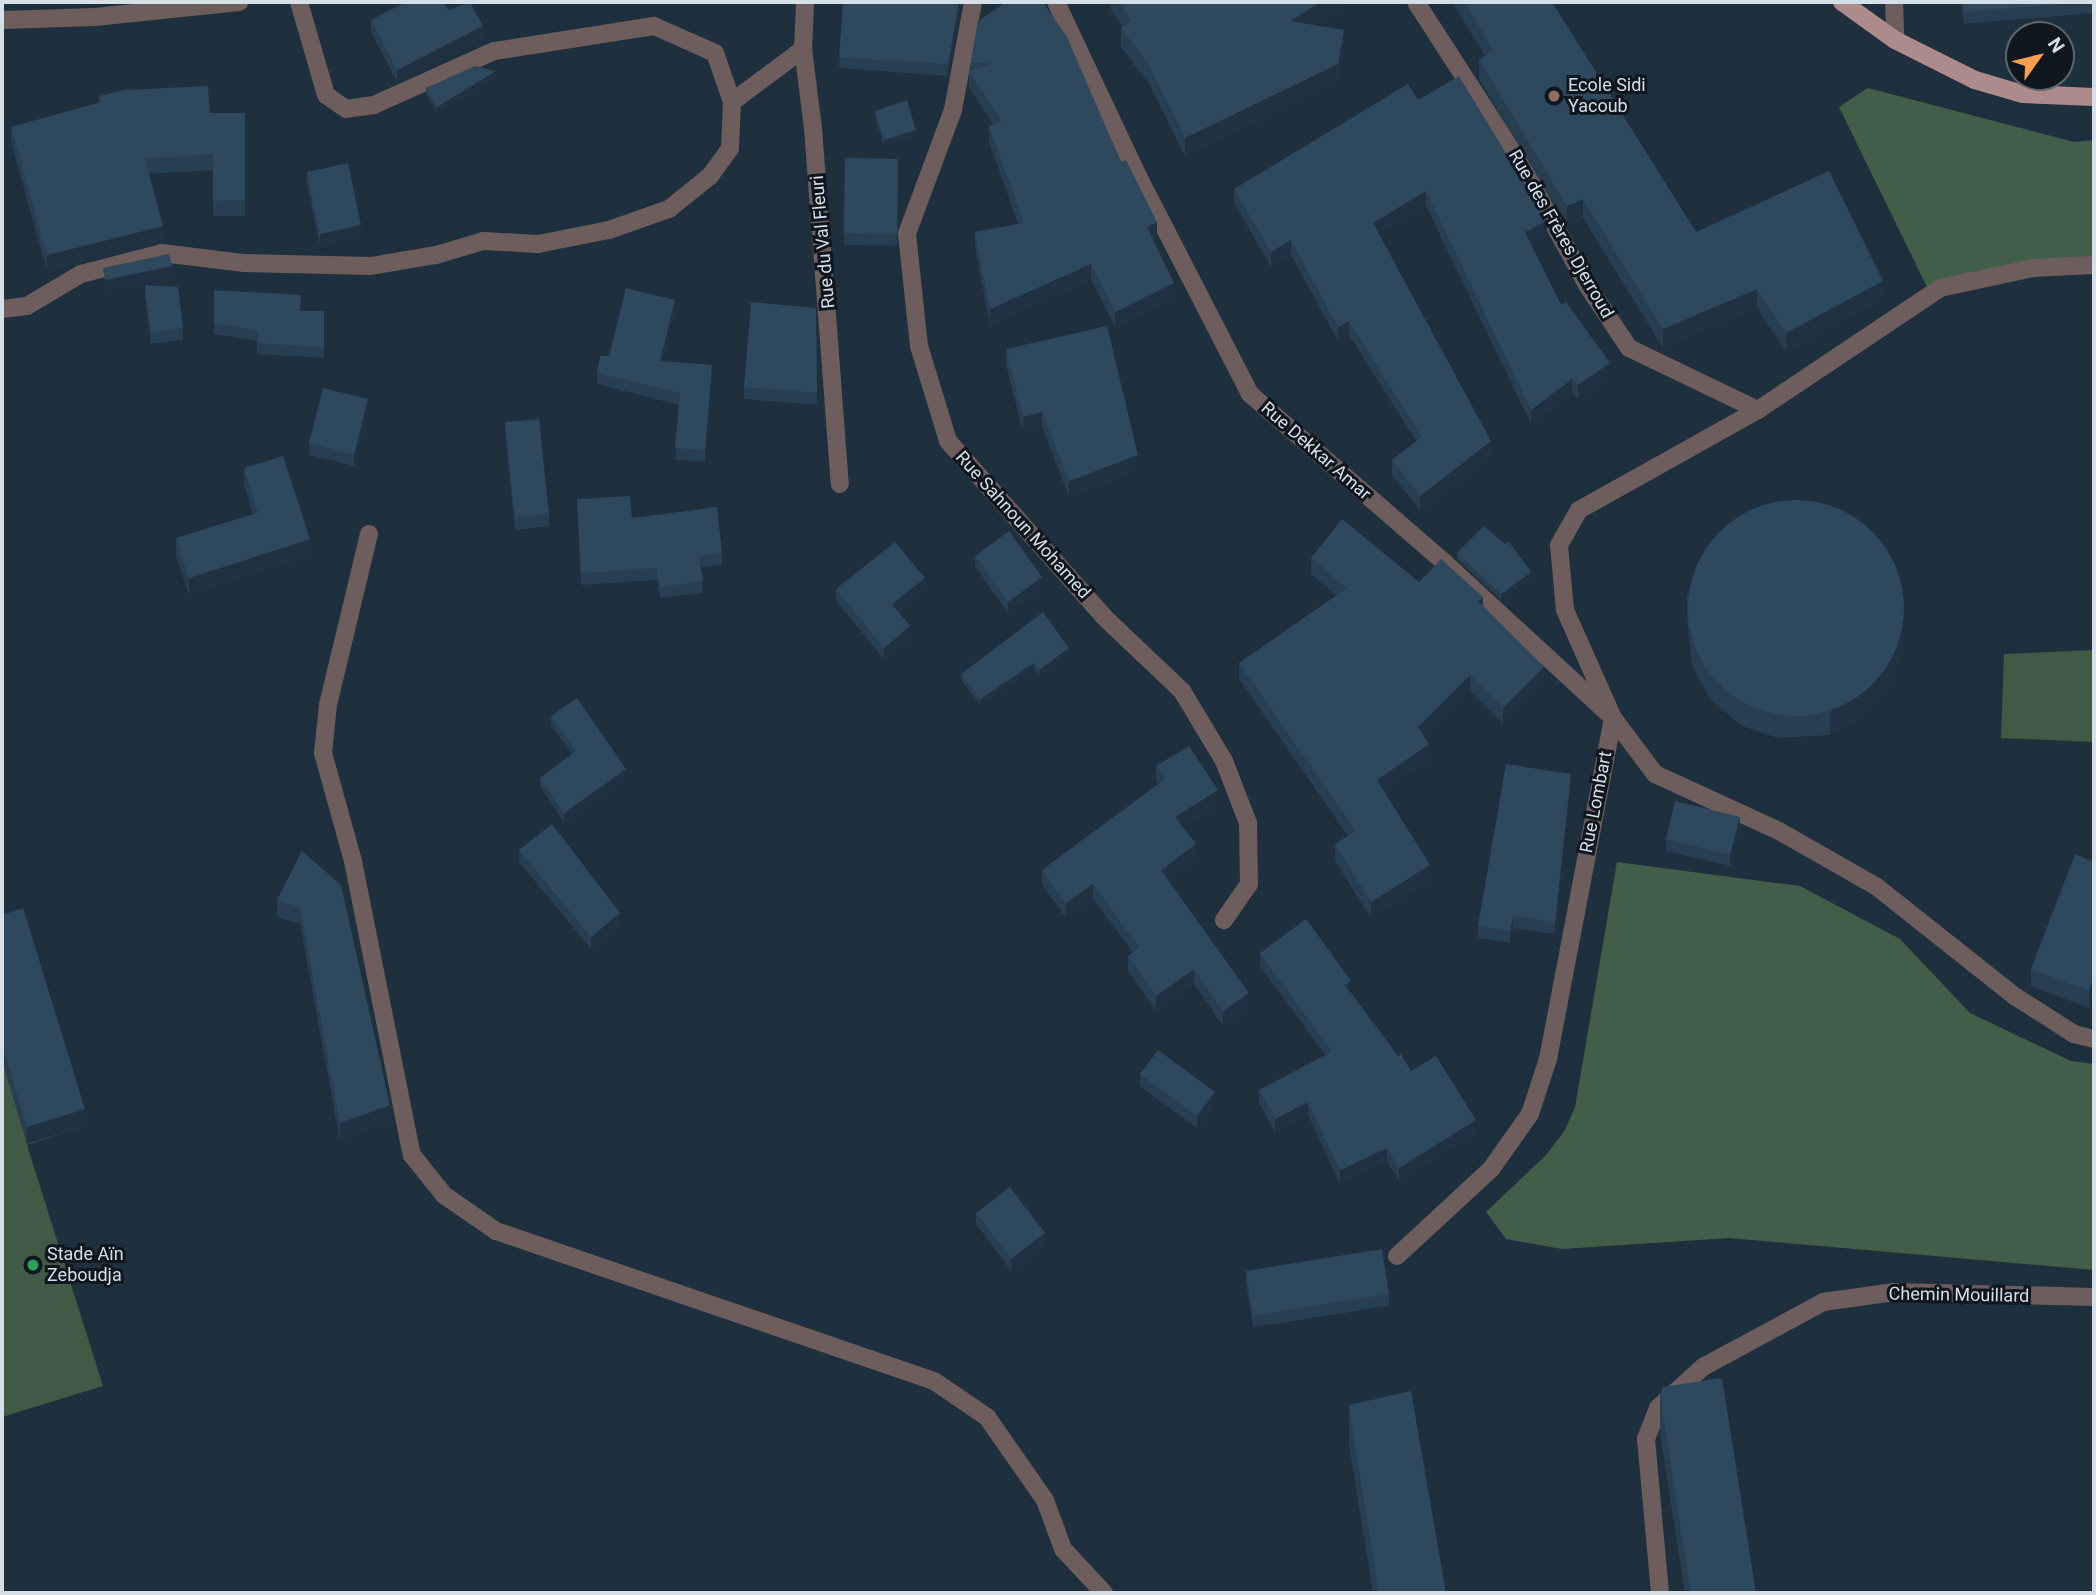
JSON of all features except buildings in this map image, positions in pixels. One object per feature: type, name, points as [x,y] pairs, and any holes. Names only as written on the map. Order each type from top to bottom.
[{"type":"main road","points":[[1842,2],[1895,40],[1975,80],[2023,94],[2094,97]]},
{"type":"street","points":[[2,20],[95,17],[239,2]]},
{"type":"street","points":[[2,309],[27,306],[81,274],[162,253],[244,262],[371,266],[436,255],[483,242],[538,244],[609,230],[669,209],[710,176],[730,148],[732,102],[715,53],[653,26],[494,51],[374,106],[346,109],[326,95],[299,2]]},
{"type":"street","name":"Rue du Val Fleuri","points":[[805,2],[803,49],[816,155],[840,484]]},
{"type":"street","name":"Rue Sahnoun Mohamed","points":[[973,2],[953,110],[906,234],[919,346],[948,441],[1000,494],[1104,617],[1182,691],[1224,761],[1248,823],[1249,884],[1224,920]]},
{"type":"street","name":"Rue Dekkar Amar","points":[[1056,2],[1139,178],[1250,394],[1444,562],[1613,718]]},
{"type":"street","name":"Rue des Frères Djerroud","points":[[1416,2],[1524,168],[1587,285],[1629,348],[1758,410]]},
{"type":"street","points":[[1894,2],[1895,40]]},
{"type":"street","points":[[732,102],[803,49]]},
{"type":"street","points":[[2094,265],[2033,268],[1940,288],[1758,410],[1579,510],[1559,545],[1564,610],[1613,718],[1655,774],[1779,831],[1877,887],[2015,998],[2074,1034],[2094,1039]]},
{"type":"street","points":[[369,534],[328,705],[323,753],[353,860],[412,1155],[444,1195],[495,1231],[934,1381],[987,1417],[1045,1500],[1063,1549],[1104,1593]]},
{"type":"street","name":"Rue Lombart","points":[[1397,1256],[1491,1169],[1530,1114],[1548,1059],[1613,718]]},
{"type":"street","name":"Chemin Mouillard","points":[[1660,1593],[1646,1439],[1658,1408],[1703,1367],[1823,1301],[1894,1292],[2094,1297]]},
{"type":"green space","points":[[1868,88],[2074,142],[2094,140],[2094,267],[1927,287],[1839,107]]},
{"type":"green space","points":[[2094,650],[2094,742],[2001,738],[2004,654]]},
{"type":"green space","points":[[1617,862],[1800,886],[1900,939],[1970,1013],[2071,1061],[2094,1064],[2094,1270],[1729,1238],[1562,1249],[1506,1239],[1486,1212],[1546,1155],[1565,1130],[1575,1107]]},
{"type":"green space","name":"Stade Aïn Zeboudja","points":[[23,925],[85,1126],[27,1145],[103,1386],[2,1417],[2,932]]},
{"type":"place","name":"Ecole Sidi Yacoub","points":[[1554,96]]},
{"type":"place","name":"Stade Aïn Zeboudja","points":[[33,1265]]}]
